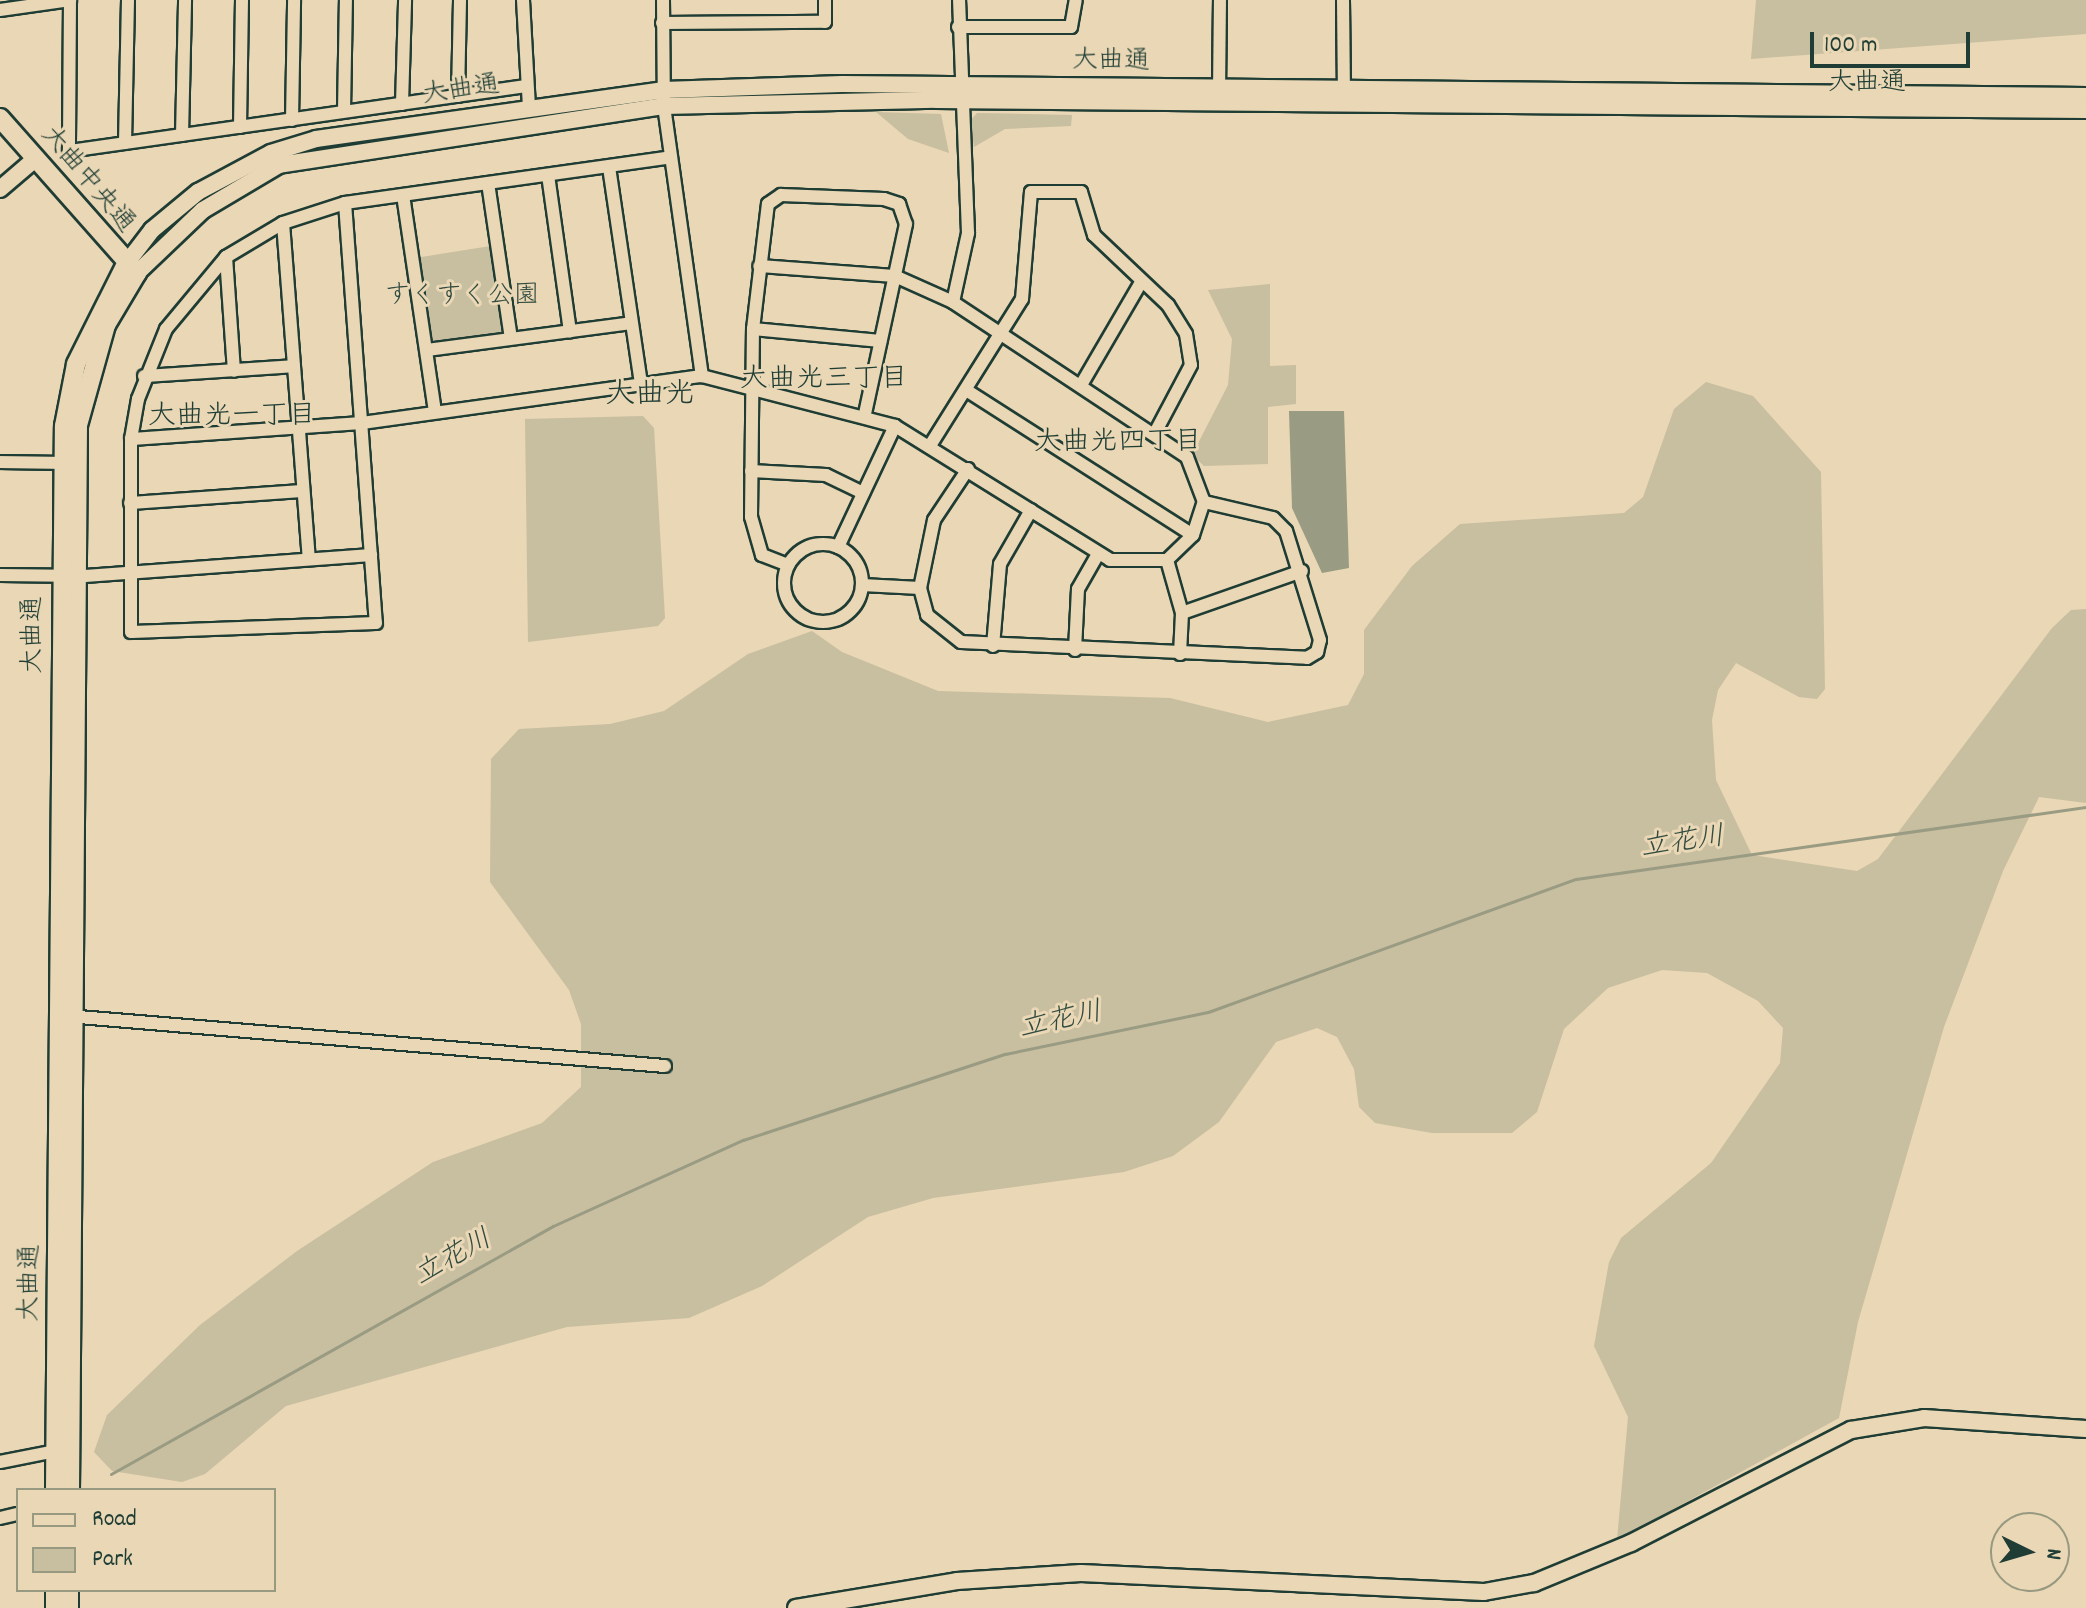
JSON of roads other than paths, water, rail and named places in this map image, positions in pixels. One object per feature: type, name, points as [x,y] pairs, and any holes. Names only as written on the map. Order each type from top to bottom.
[{"type":"main road","name":"大曲中央通","points":[[0,118],[131,269]]},
{"type":"main road","name":"大曲通","points":[[70,1488],[68,577],[62,463],[76,364],[131,269]]},
{"type":"main road","name":"大曲通","points":[[68,577],[81,403],[106,325],[131,269]]},
{"type":"main road","name":"大曲通","points":[[55,1488],[67,1016]]},
{"type":"street","points":[[0,10],[70,0],[69,151],[525,86]]},
{"type":"street","points":[[125,143],[128,0]]},
{"type":"street","points":[[182,135],[185,0]]},
{"type":"street","points":[[240,127],[242,0]]},
{"type":"street","points":[[292,120],[294,0]]},
{"type":"street","points":[[344,111],[346,0]]},
{"type":"street","points":[[402,104],[405,0]]},
{"type":"street","points":[[458,96],[460,0]]},
{"type":"street","points":[[523,0],[525,86],[529,108]]},
{"type":"street","points":[[663,0],[663,98],[702,376]]},
{"type":"street","points":[[662,23],[825,22],[825,0]]},
{"type":"street","points":[[953,302],[968,233],[958,93],[959,0]]},
{"type":"street","points":[[958,27],[1071,27],[1076,0]]},
{"type":"street","points":[[1219,96],[1220,0]]},
{"type":"street","points":[[1343,0],[1344,98]]},
{"type":"street","name":"大曲通","points":[[131,269],[198,192],[271,153],[529,108],[663,98],[958,93],[2086,110]]},
{"type":"street","name":"大曲通","points":[[1344,98],[2086,96]]},
{"type":"street","name":"大曲通","points":[[131,269],[203,210],[279,165],[663,98]]},
{"type":"street","points":[[345,203],[376,623],[131,632],[131,439],[144,376],[166,329],[226,257],[283,223],[345,203],[671,157]]},
{"type":"street","points":[[0,189],[35,159]]},
{"type":"street","points":[[609,167],[641,384]]},
{"type":"street","points":[[548,175],[570,331]]},
{"type":"street","points":[[488,183],[511,338]]},
{"type":"street","points":[[931,444],[1022,299],[1031,192],[1081,192],[1094,235],[1140,284],[1168,305],[1186,334],[1191,365],[1155,433]]},
{"type":"street","points":[[403,195],[435,412]]},
{"type":"street","points":[[788,565],[753,543],[751,471],[750,385],[759,266],[768,204],[781,195],[884,199],[899,204],[906,224],[865,413]]},
{"type":"street","points":[[283,223],[309,559]]},
{"type":"street","points":[[226,257],[234,371]]},
{"type":"street","points":[[131,439],[362,423],[702,376],[865,413],[895,426],[931,444],[1098,554],[1131,565],[1167,560],[1193,535],[1204,502],[1187,457],[953,302],[895,276],[759,266]]},
{"type":"street","points":[[1081,385],[1140,284]]},
{"type":"street","points":[[427,350],[631,323]]},
{"type":"street","points":[[753,329],[880,341]]},
{"type":"street","points":[[144,376],[294,366]]},
{"type":"street","points":[[966,390],[1193,535]]},
{"type":"street","points":[[838,547],[895,426]]},
{"type":"street","points":[[0,462],[62,463]]},
{"type":"street","points":[[968,469],[934,520],[920,588],[927,615],[961,642],[1075,650],[1307,658],[1320,640],[1302,571],[1286,531],[1273,518],[1204,502]]},
{"type":"street","points":[[751,471],[826,475],[863,493]]},
{"type":"street","points":[[130,503],[303,491]]},
{"type":"street","points":[[993,646],[1000,564],[1031,510]]},
{"type":"street","points":[[838,547],[856,562],[862,585],[843,617],[807,619],[784,590],[788,565],[804,549],[838,547]]},
{"type":"street","points":[[1075,650],[1078,589],[1098,554]]},
{"type":"street","points":[[0,575],[68,577],[371,555]]},
{"type":"street","points":[[1167,560],[1182,613],[1180,654]]},
{"type":"street","points":[[1182,613],[1302,571]]},
{"type":"street","points":[[862,585],[920,588]]},
{"type":"street","points":[[67,1016],[665,1066]]},
{"type":"street","points":[[796,1608],[957,1581],[1057,1574],[1484,1592],[1534,1583],[1631,1543],[1851,1430],[1924,1418],[2086,1429]]},
{"type":"street","points":[[0,1462],[55,1451]]},
{"type":"waterway","name":"立花川","points":[[111,1474],[553,1226],[743,1140],[1005,1054],[1208,1012],[1576,879],[2086,807]]},
{"type":"district","name":"大曲光三丁目","points":[[824,381]]},
{"type":"district","name":"大曲光","points":[[650,397]]},
{"type":"district","name":"大曲光一丁目","points":[[232,418]]},
{"type":"district","name":"大曲光四丁目","points":[[1118,444]]},
{"type":"park label","name":"すくすく公園","points":[[462,297]]}]
